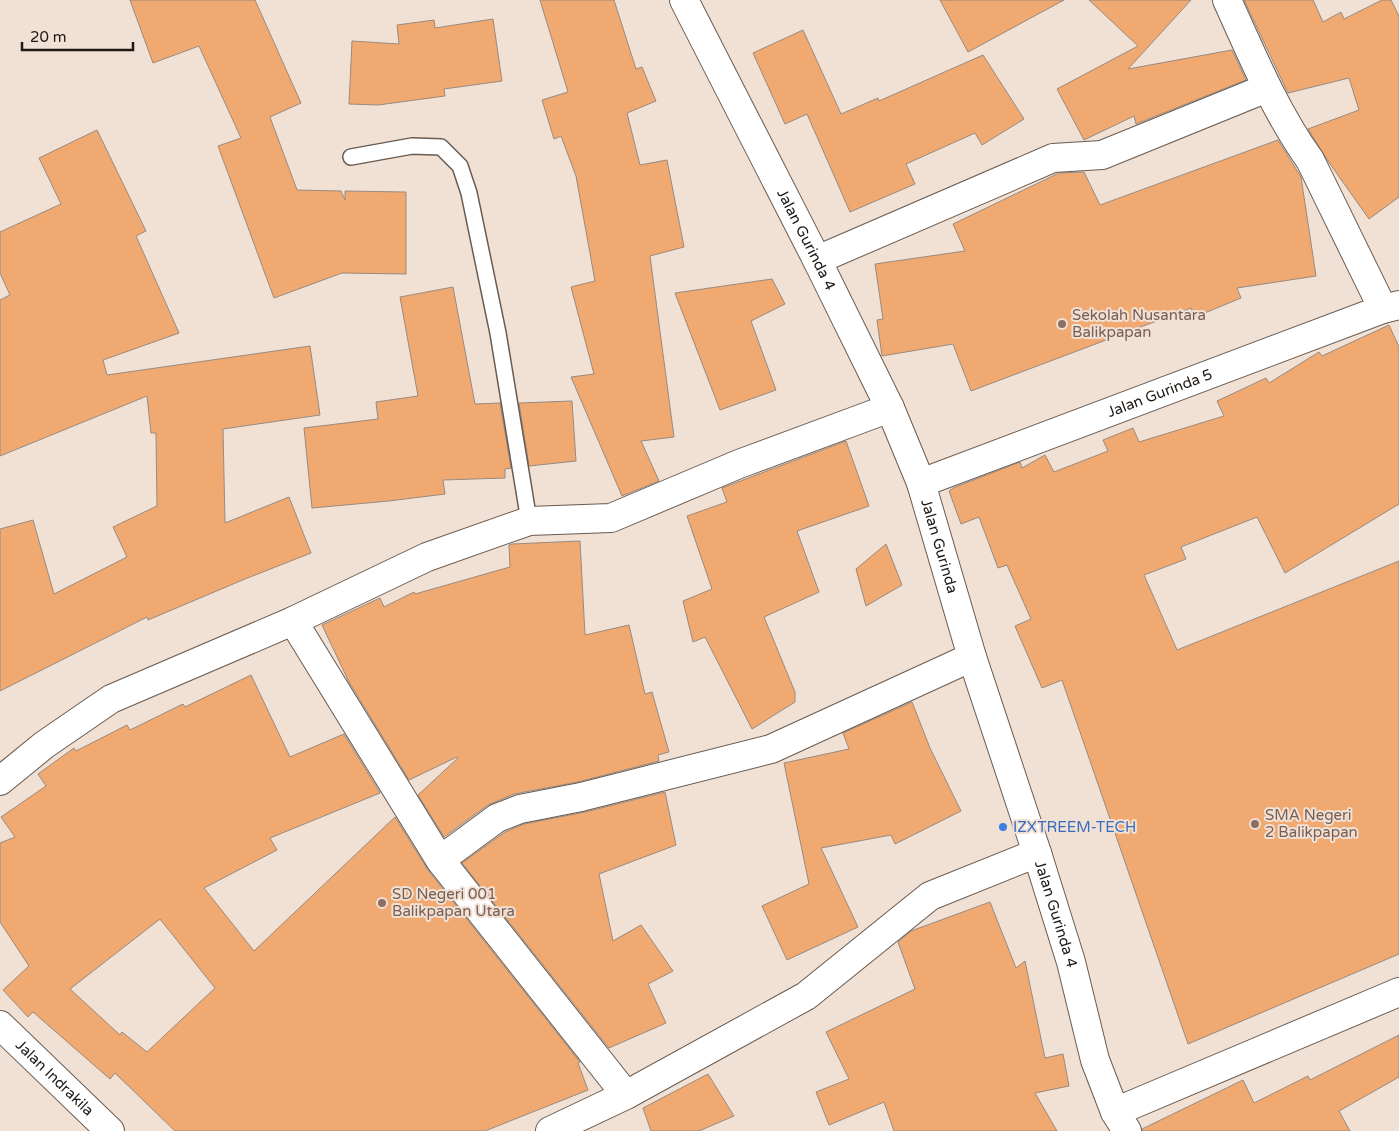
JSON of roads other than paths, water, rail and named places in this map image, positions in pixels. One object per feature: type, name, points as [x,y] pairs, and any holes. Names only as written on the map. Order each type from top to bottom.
[{"type":"street","name":"Jalan Gurinda 4","points":[[684,0],[818,260],[890,408],[921,483]]},
{"type":"street","points":[[1227,0],[1267,88],[1298,144],[1310,160],[1391,307]]},
{"type":"street","points":[[818,260],[1053,158],[1102,155],[1267,88]]},
{"type":"street","name":"Jalan Gurinda 5","points":[[921,483],[1391,307]]},
{"type":"street","points":[[0,781],[44,745],[111,699],[294,621],[427,557],[529,521],[612,518],[738,464],[890,408]]},
{"type":"street","name":"Jalan Gurinda","points":[[921,483],[959,609]]},
{"type":"street","name":"Jalan Gurinda 4","points":[[959,609],[972,657],[1038,853],[1071,962],[1095,1060],[1121,1122]]},
{"type":"street","points":[[294,621],[440,860],[626,1095]]},
{"type":"street","points":[[440,860],[497,818],[504,815],[520,809],[581,797],[771,749],[972,657]]},
{"type":"street","points":[[550,1131],[626,1095],[806,996],[930,896],[1038,853]]},
{"type":"street","points":[[1121,1122],[1399,992]]},
{"type":"street","name":"Jalan Indrakila","points":[[0,1025],[110,1131]]},
{"type":"lane","points":[[351,157],[412,146],[441,147],[460,166],[469,193],[498,333],[529,521]]},
{"type":"place","name":"Sekolah Nusantara Balikpapan","points":[[1062,324]]},
{"type":"place","name":"SMA Negeri 2 Balikpapan","points":[[1255,824]]},
{"type":"place","name":"IZXTREEM-TECH","points":[[1003,827]]},
{"type":"place","name":"SD Negeri 001 Balikpapan Utara","points":[[382,903]]}]
